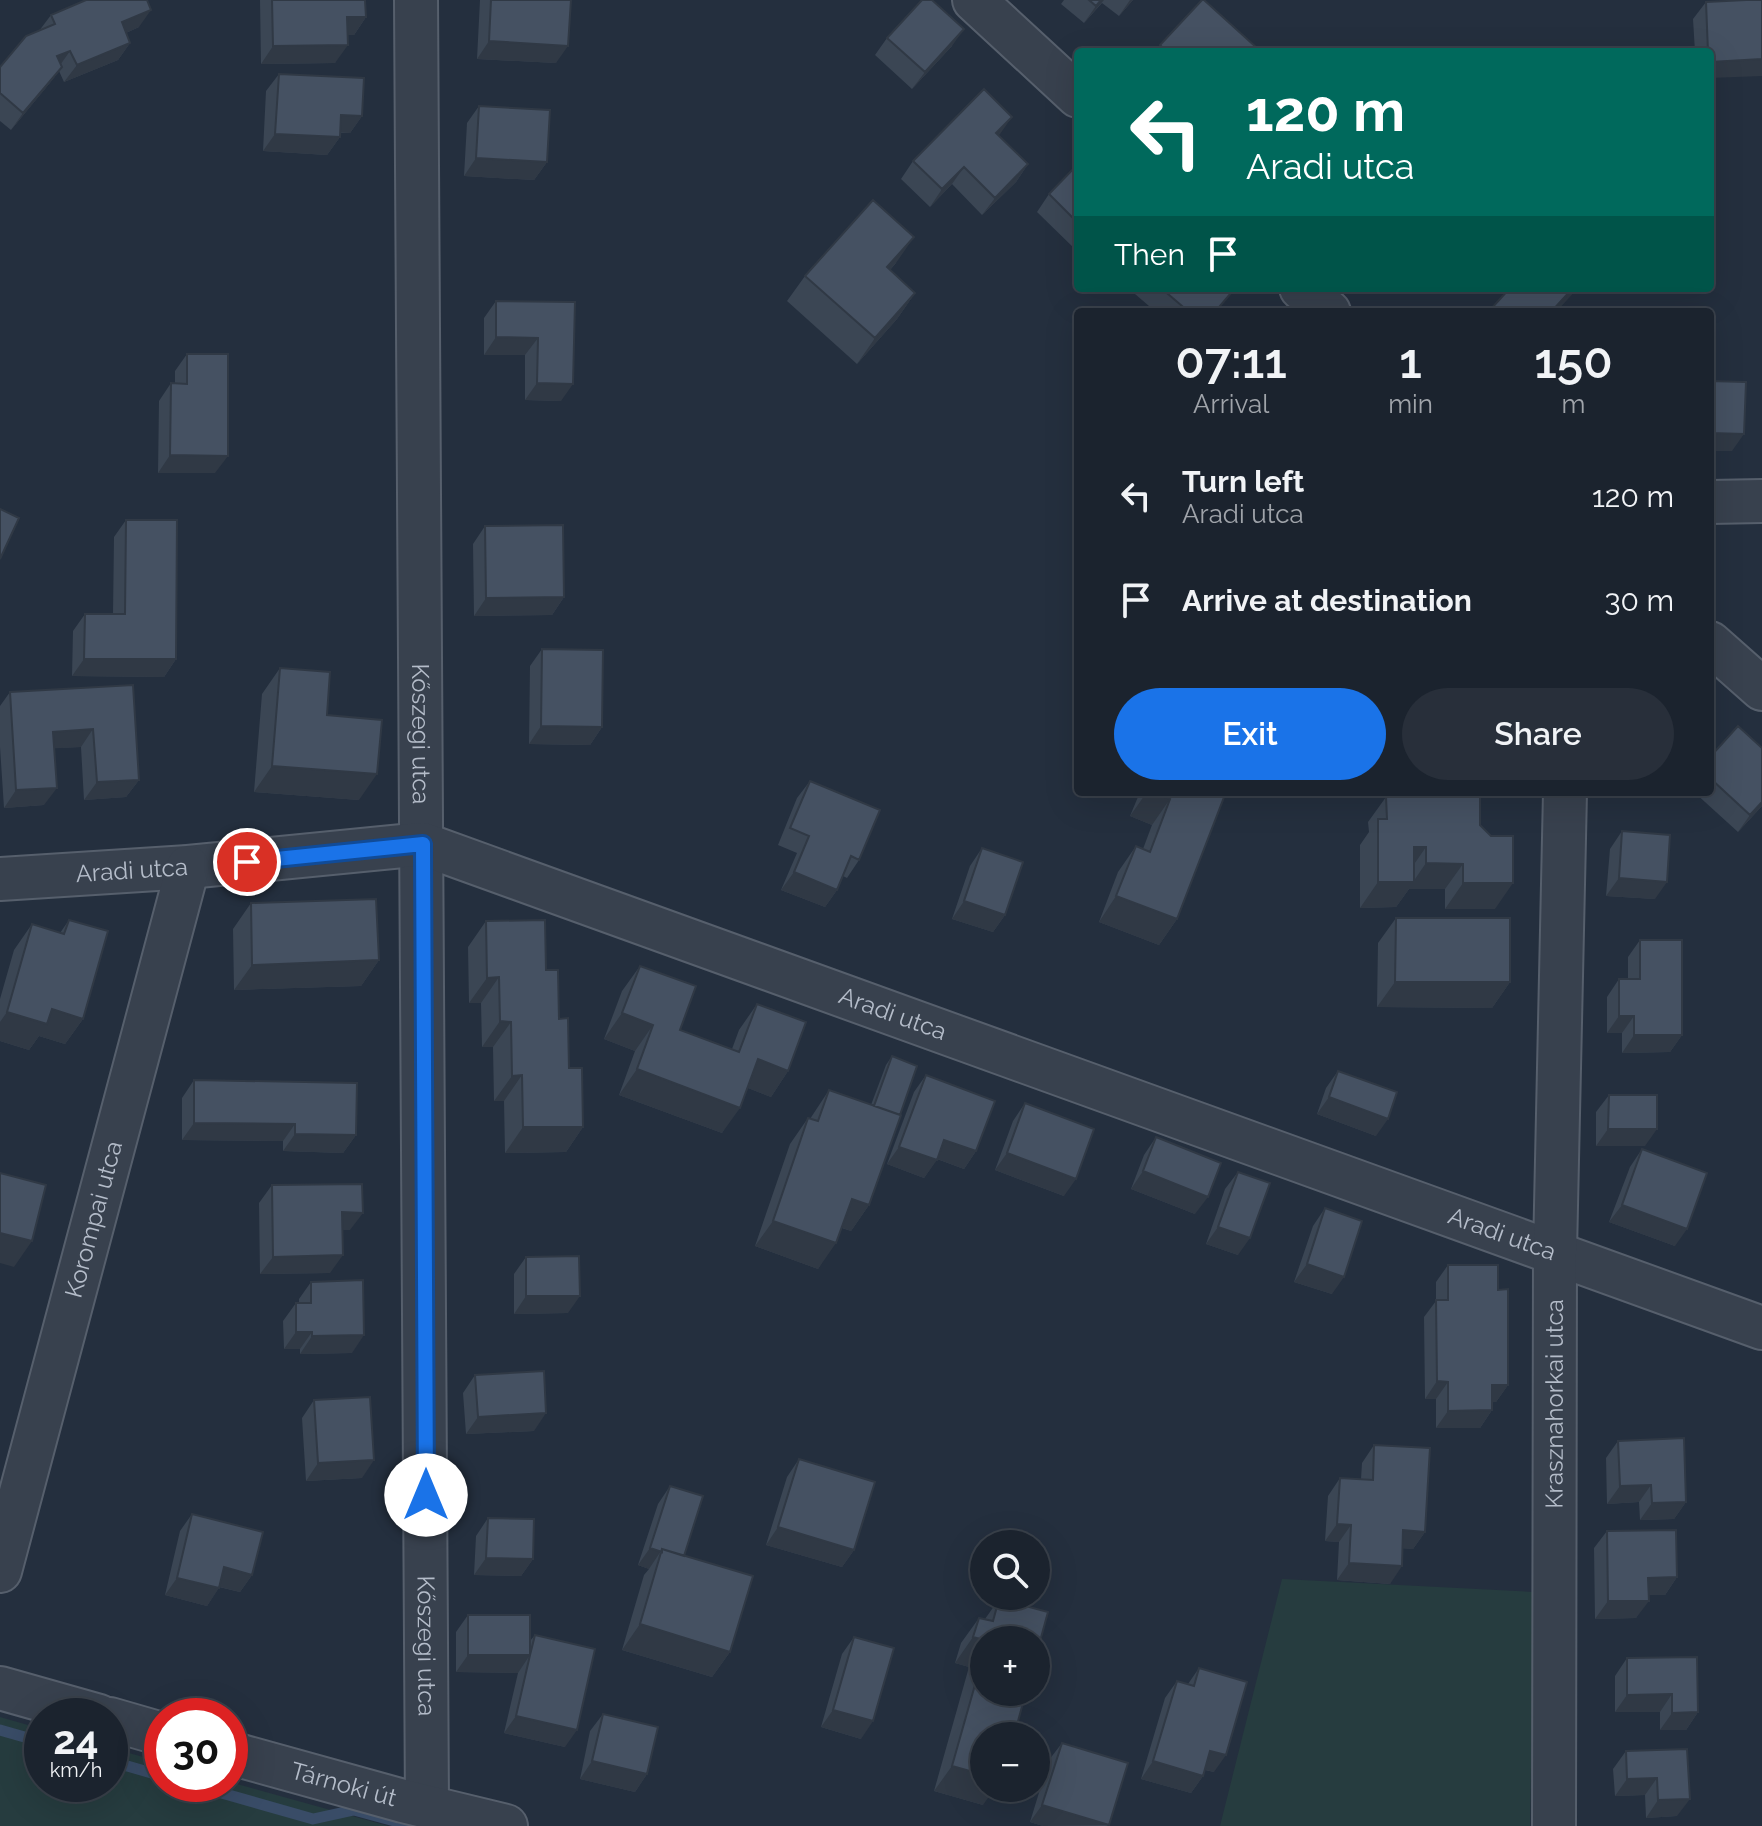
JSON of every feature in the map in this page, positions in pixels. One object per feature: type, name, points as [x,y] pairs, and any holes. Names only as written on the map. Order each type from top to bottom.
[{"type":"street","name":"Kőszegi utca","points":[[416,0],[427,1806]]},
{"type":"street","points":[[974,0],[1074,92]]},
{"type":"street","points":[[1306,292],[1324,308]]},
{"type":"street","points":[[1714,502],[1762,501]]},
{"type":"street","points":[[1714,647],[1762,689]]},
{"type":"street","name":"Krasznahorkai utca","points":[[1554,1826],[1555,1252],[1565,796]]},
{"type":"street","name":"Aradi utca","points":[[0,879],[188,867],[423,844],[1762,1328]]},
{"type":"street","name":"Korompai utca","points":[[0,1571],[188,867]]},
{"type":"street","points":[[0,1688],[35,1698]]},
{"type":"street","name":"Tárnoki út","points":[[248,1758],[506,1826]]},
{"type":"green space","points":[[1282,1579],[1534,1592],[1530,1826],[1220,1826]]},
{"type":"green space","points":[[0,1717],[24,1724],[24,1802],[128,1802],[128,1753],[144,1757],[144,1802],[248,1802],[248,1787],[388,1826],[0,1826]]},
{"type":"building","points":[[86,0],[147,0],[151,10],[122,22],[130,43],[77,65],[70,51],[57,56],[62,67],[23,113],[0,93],[0,67],[26,36],[55,24],[51,15]]},
{"type":"building","points":[[272,0],[365,0],[366,17],[347,17],[348,45],[273,46]]},
{"type":"building","points":[[491,0],[571,0],[568,46],[489,41]]},
{"type":"building","points":[[922,0],[932,0],[964,29],[925,72],[887,38]]},
{"type":"building","points":[[1204,0],[1257,48],[1163,48],[1160,45]]},
{"type":"building","points":[[1762,0],[1762,59],[1714,62],[1714,48],[1708,48],[1706,2]]},
{"type":"building","points":[[279,74],[364,78],[362,116],[341,115],[340,137],[275,134]]},
{"type":"building","points":[[984,89],[1012,117],[996,133],[1028,164],[995,198],[964,167],[942,189],[913,161]]},
{"type":"building","points":[[479,106],[550,110],[547,162],[476,158]]},
{"type":"building","points":[[1074,168],[1074,219],[1049,194]]},
{"type":"building","points":[[873,200],[914,237],[887,267],[915,293],[875,338],[805,276]]},
{"type":"building","points":[[1166,292],[1231,293],[1218,308],[1184,308]]},
{"type":"building","points":[[1506,292],[1569,292],[1555,308],[1492,308]]},
{"type":"building","points":[[496,301],[575,302],[573,384],[537,383],[538,338],[496,337]]},
{"type":"building","points":[[187,354],[228,354],[228,456],[170,455],[171,383],[187,384]]},
{"type":"building","points":[[1714,381],[1746,382],[1744,434],[1714,433]]},
{"type":"building","points":[[0,509],[19,518],[0,559]]},
{"type":"building","points":[[126,520],[177,520],[176,659],[84,659],[85,614],[125,614]]},
{"type":"building","points":[[563,525],[564,597],[486,598],[485,526]]},
{"type":"building","points":[[542,649],[603,650],[602,727],[541,726]]},
{"type":"building","points":[[280,668],[330,672],[327,715],[382,720],[377,774],[272,766]]},
{"type":"building","points":[[133,685],[139,780],[97,782],[93,729],[53,732],[57,788],[16,790],[10,692]]},
{"type":"building","points":[[1738,726],[1762,748],[1762,802],[1750,815],[1714,782],[1714,753]]},
{"type":"building","points":[[810,781],[880,810],[859,860],[851,856],[837,890],[794,872],[809,836],[790,828]]},
{"type":"building","points":[[1162,796],[1224,796],[1177,919],[1116,896],[1136,846],[1150,852],[1170,799]]},
{"type":"building","points":[[1480,796],[1480,825],[1491,836],[1513,836],[1513,883],[1463,883],[1463,864],[1426,863],[1426,847],[1414,847],[1414,882],[1378,882],[1378,819],[1387,819],[1386,797]]},
{"type":"building","points":[[1622,831],[1670,835],[1667,882],[1619,878]]},
{"type":"building","points":[[982,848],[1023,862],[1005,915],[964,901]]},
{"type":"building","points":[[376,899],[379,960],[252,965],[251,903]]},
{"type":"building","points":[[1396,918],[1510,918],[1510,982],[1395,982]]},
{"type":"building","points":[[69,920],[108,931],[83,1019],[52,1009],[47,1024],[7,1012],[32,924],[64,934]]},
{"type":"building","points":[[545,920],[546,970],[558,970],[559,1019],[568,1018],[569,1068],[582,1068],[583,1127],[523,1127],[522,1075],[512,1076],[511,1022],[500,1021],[499,977],[487,978],[486,921]]},
{"type":"building","points":[[1640,940],[1682,940],[1682,1035],[1634,1035],[1634,1016],[1619,1016],[1619,979],[1640,979]]},
{"type":"building","points":[[640,966],[696,986],[680,1030],[739,1052],[757,1004],[806,1022],[788,1071],[758,1059],[740,1108],[637,1069],[653,1025],[622,1013]]},
{"type":"building","points":[[892,1056],[917,1066],[900,1115],[874,1106]]},
{"type":"building","points":[[1338,1071],[1397,1092],[1388,1119],[1329,1097]]},
{"type":"building","points":[[926,1075],[995,1101],[976,1151],[944,1140],[937,1160],[899,1147]]},
{"type":"building","points":[[194,1080],[357,1083],[356,1135],[295,1134],[295,1124],[194,1123]]},
{"type":"building","points":[[829,1090],[901,1115],[869,1205],[852,1199],[836,1243],[773,1221],[808,1118],[818,1121]]},
{"type":"building","points":[[1609,1095],[1657,1095],[1657,1129],[1608,1129]]},
{"type":"building","points":[[1025,1103],[1094,1129],[1076,1179],[1007,1153]]},
{"type":"building","points":[[1156,1137],[1221,1163],[1208,1197],[1143,1171]]},
{"type":"building","points":[[1642,1149],[1707,1173],[1687,1229],[1622,1205]]},
{"type":"building","points":[[1238,1172],[1270,1183],[1250,1238],[1218,1227]]},
{"type":"building","points":[[0,1173],[46,1185],[32,1241],[0,1233]]},
{"type":"building","points":[[362,1184],[363,1213],[342,1212],[343,1255],[273,1257],[272,1185]]},
{"type":"building","points":[[1325,1208],[1362,1221],[1344,1277],[1307,1264]]},
{"type":"building","points":[[579,1256],[580,1296],[526,1296],[526,1257]]},
{"type":"building","points":[[1448,1265],[1498,1265],[1498,1290],[1508,1289],[1508,1385],[1492,1385],[1492,1410],[1448,1411],[1448,1382],[1437,1381],[1436,1300],[1448,1300]]},
{"type":"building","points":[[363,1280],[364,1335],[312,1336],[312,1332],[296,1332],[296,1303],[311,1303],[311,1282]]},
{"type":"building","points":[[544,1371],[546,1413],[478,1417],[475,1375]]},
{"type":"building","points":[[370,1397],[374,1460],[318,1463],[314,1400]]},
{"type":"building","points":[[1684,1438],[1686,1502],[1652,1503],[1651,1485],[1620,1486],[1618,1441]]},
{"type":"building","points":[[1374,1445],[1430,1448],[1425,1532],[1403,1530],[1402,1566],[1349,1563],[1351,1525],[1337,1524],[1340,1478],[1373,1480]]},
{"type":"building","points":[[799,1459],[875,1482],[854,1550],[778,1527]]},
{"type":"building","points":[[670,1486],[703,1496],[684,1556],[650,1548]]},
{"type":"building","points":[[192,1514],[263,1532],[252,1575],[224,1567],[219,1588],[177,1578]]},
{"type":"building","points":[[488,1518],[534,1519],[533,1559],[486,1558]]},
{"type":"building","points":[[1676,1530],[1677,1577],[1648,1578],[1649,1601],[1608,1601],[1607,1531]]},
{"type":"building","points":[[662,1549],[753,1576],[730,1652],[640,1624]]},
{"type":"building","points":[[996,1610],[1048,1612],[1044,1626],[976,1626],[979,1618],[993,1621]]},
{"type":"building","points":[[468,1615],[530,1615],[530,1655],[468,1655]]},
{"type":"building","points":[[535,1635],[595,1649],[577,1730],[516,1716]]},
{"type":"building","points":[[854,1637],[894,1648],[873,1721],[833,1710]]},
{"type":"building","points":[[1697,1657],[1698,1712],[1672,1713],[1672,1694],[1627,1695],[1627,1658]]},
{"type":"building","points":[[1199,1668],[1247,1682],[1226,1755],[1210,1751],[1203,1776],[1153,1761],[1177,1681],[1194,1686]]},
{"type":"building","points":[[970,1702],[970,1706],[1022,1706],[1018,1722],[970,1722],[970,1771],[952,1766]]},
{"type":"building","points":[[603,1714],[658,1727],[647,1774],[592,1761]]},
{"type":"building","points":[[1062,1743],[1128,1763],[1109,1825],[1042,1805],[1043,1802],[1050,1802],[1050,1780]]},
{"type":"building","points":[[1687,1749],[1690,1799],[1658,1800],[1657,1778],[1627,1779],[1626,1751]]},
{"type":"waterway","points":[[0,1730],[24,1737]]},
{"type":"waterway","points":[[128,1766],[144,1771]]},
{"type":"waterway","points":[[248,1801],[313,1819],[354,1810],[413,1826]]},
{"type":"route","points":[[247,862],[423,844],[426,1495]]}]
